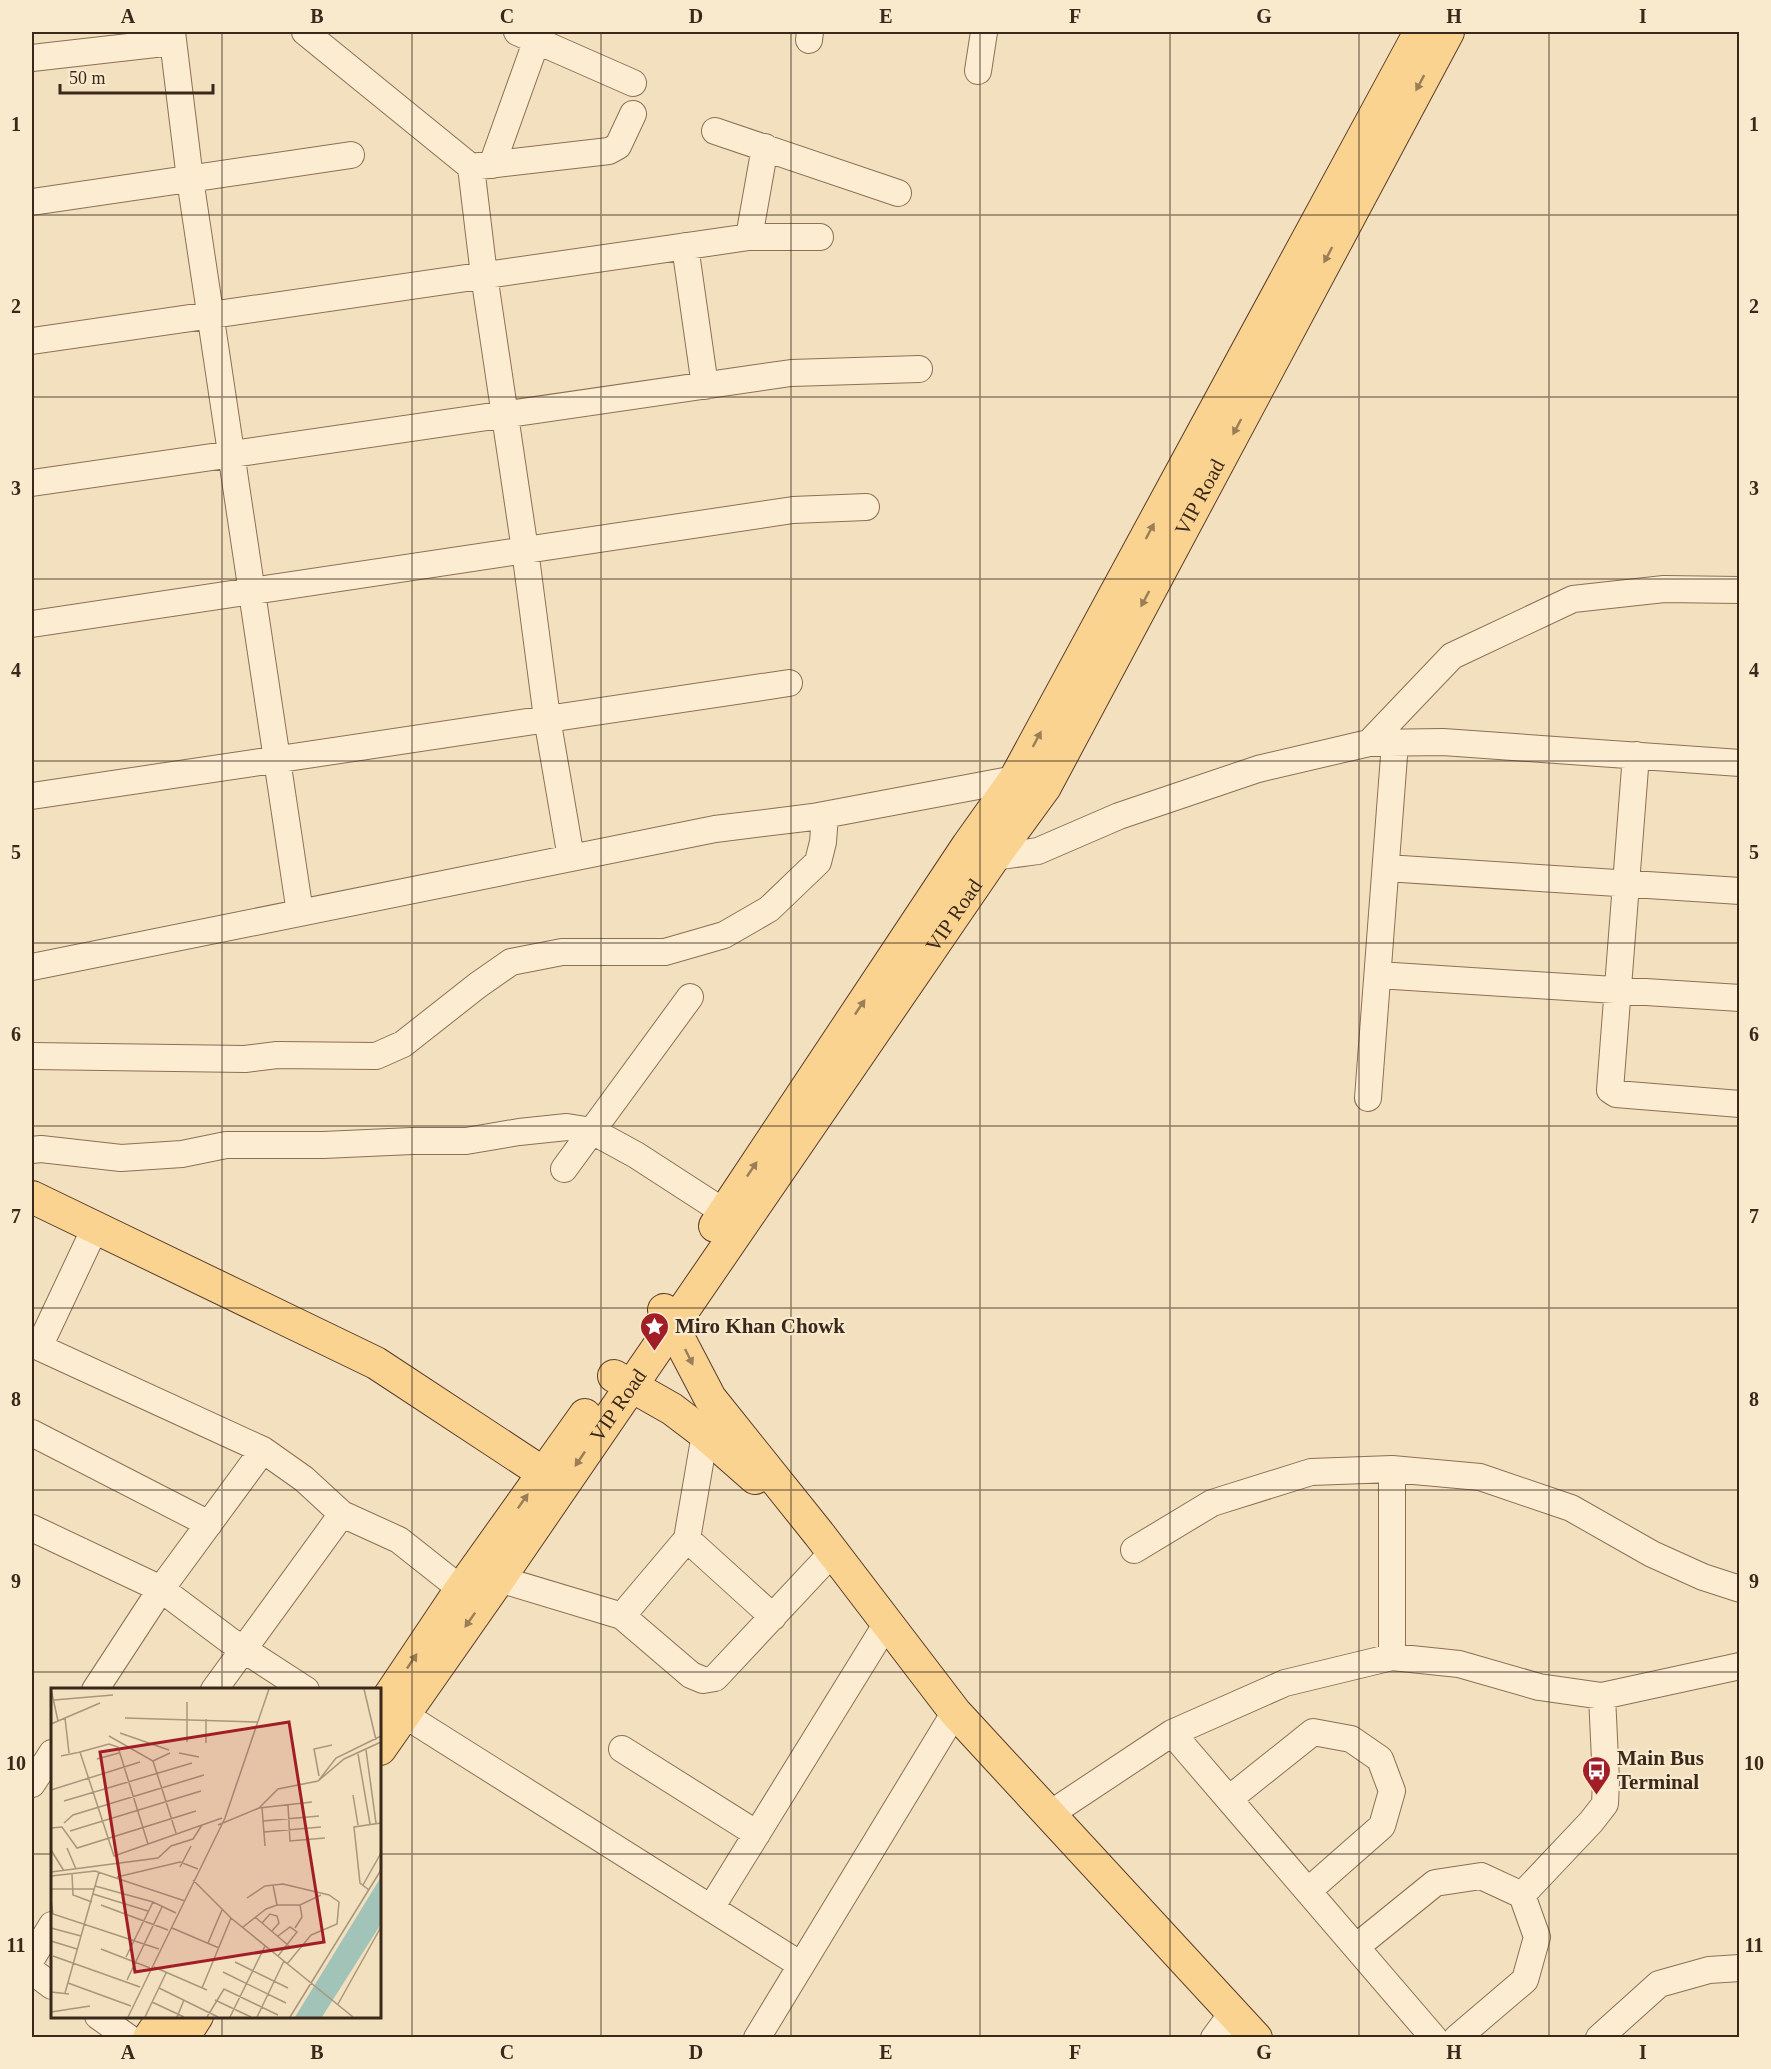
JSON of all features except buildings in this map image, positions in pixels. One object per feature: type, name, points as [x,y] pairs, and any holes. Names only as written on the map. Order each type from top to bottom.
[{"type":"main road","name":"VIP Road","points":[[381,1746],[391,1712],[461,1589],[552,1480],[667,1315],[981,851],[1015,779],[1420,32]]},
{"type":"main road","name":"VIP Road","points":[[667,1315],[724,1212],[981,851],[1045,787],[1448,32]]},
{"type":"main road","points":[[32,1197],[376,1364],[552,1480]]},
{"type":"main road","points":[[667,1315],[710,1398],[826,1543],[955,1712],[1256,2037]]},
{"type":"main road","points":[[622,1380],[672,1409],[705,1434],[826,1543]]},
{"type":"main road","name":"VIP Road","points":[[391,1712],[499,1579],[552,1480]]},
{"type":"main road","points":[[149,2037],[163,2018]]},
{"type":"main road","points":[[183,2037],[196,2018]]},
{"type":"street","points":[[305,32],[482,166],[609,151],[618,146],[633,114]]},
{"type":"street","points":[[978,71],[984,32]]},
{"type":"street","points":[[32,58],[173,37],[190,179],[300,913]]},
{"type":"street","points":[[571,858],[547,718],[525,550],[484,275],[482,166],[526,37],[633,82]]},
{"type":"street","points":[[715,130],[898,193]]},
{"type":"street","points":[[749,237],[765,147]]},
{"type":"street","points":[[32,202],[351,155]]},
{"type":"street","points":[[32,341],[749,237],[820,237]]},
{"type":"street","points":[[686,246],[705,386]]},
{"type":"street","points":[[32,483],[791,373],[919,369]]},
{"type":"street","points":[[32,624],[793,510],[866,507]]},
{"type":"street","points":[[1369,743],[1452,656],[1573,599],[1664,589],[1740,590]]},
{"type":"street","points":[[32,796],[789,683]]},
{"type":"street","points":[[981,851],[1038,851],[1119,816],[1258,770],[1369,743],[1443,742],[1740,763]]},
{"type":"street","points":[[1368,1098],[1395,743]]},
{"type":"street","points":[[1636,755],[1628,884],[1610,1090],[1616,1094],[1740,1104]]},
{"type":"street","points":[[32,967],[715,829],[825,815],[1015,779]]},
{"type":"street","points":[[32,1056],[245,1059],[278,1055],[376,1056],[403,1044],[478,985],[511,963],[562,952],[665,952],[724,935],[769,909],[818,862],[825,815]]},
{"type":"street","points":[[1386,868],[1740,891]]},
{"type":"street","points":[[1378,975],[1740,998]]},
{"type":"street","points":[[564,1169],[690,997]]},
{"type":"street","points":[[32,1150],[121,1158],[182,1154],[226,1145],[466,1141],[567,1127],[592,1131],[636,1155],[724,1212]]},
{"type":"street","points":[[96,1228],[35,1345],[263,1450],[304,1479],[342,1515],[399,1540],[461,1589]]},
{"type":"street","points":[[32,1433],[209,1524]]},
{"type":"street","points":[[622,1616],[687,1539],[705,1434]]},
{"type":"street","points":[[95,1688],[161,1589],[263,1450]]},
{"type":"street","points":[[1134,1550],[1212,1503],[1223,1499],[1311,1472],[1392,1469],[1480,1477],[1571,1508],[1652,1554],[1703,1577],[1740,1589]]},
{"type":"street","points":[[1392,1469],[1392,1657]]},
{"type":"street","points":[[215,1688],[342,1515]]},
{"type":"street","points":[[32,1528],[161,1589],[243,1649],[304,1688]]},
{"type":"street","points":[[687,1539],[773,1617]]},
{"type":"street","points":[[499,1579],[622,1616],[691,1675],[703,1680],[715,1678],[773,1617],[826,1543]]},
{"type":"street","points":[[711,1908],[887,1623]]},
{"type":"street","points":[[1050,1814],[1172,1733],[1284,1683],[1392,1657],[1459,1664],[1539,1687],[1602,1696],[1740,1666]]},
{"type":"street","points":[[1522,1895],[1605,1804],[1602,1696]]},
{"type":"street","points":[[391,1712],[801,1965]]},
{"type":"street","points":[[757,2037],[955,1712]]},
{"type":"street","points":[[1229,1799],[1313,1732],[1351,1739],[1380,1759],[1392,1791],[1382,1826],[1308,1891]]},
{"type":"street","points":[[1172,1733],[1434,2037]]},
{"type":"street","points":[[622,1749],[757,1834]]},
{"type":"street","points":[[32,1784],[46,1755]]},
{"type":"street","points":[[1356,1947],[1435,1883],[1481,1876],[1522,1895],[1537,1937],[1525,1980],[1457,2037]]},
{"type":"street","points":[[32,1958],[51,1927]]},
{"type":"street","points":[[1599,2037],[1659,1984],[1709,1970],[1740,1968]]},
{"type":"street","points":[[32,1971],[51,1985]]},
{"type":"street","points":[[1214,2037],[1233,2012]]},
{"type":"street","points":[[101,2018],[129,2037]]},
{"type":"place","name":"Miro Khan Chowk","points":[[654,1352]]},
{"type":"place","name":"Main Bus Terminal","points":[[1596,1796]]}]
